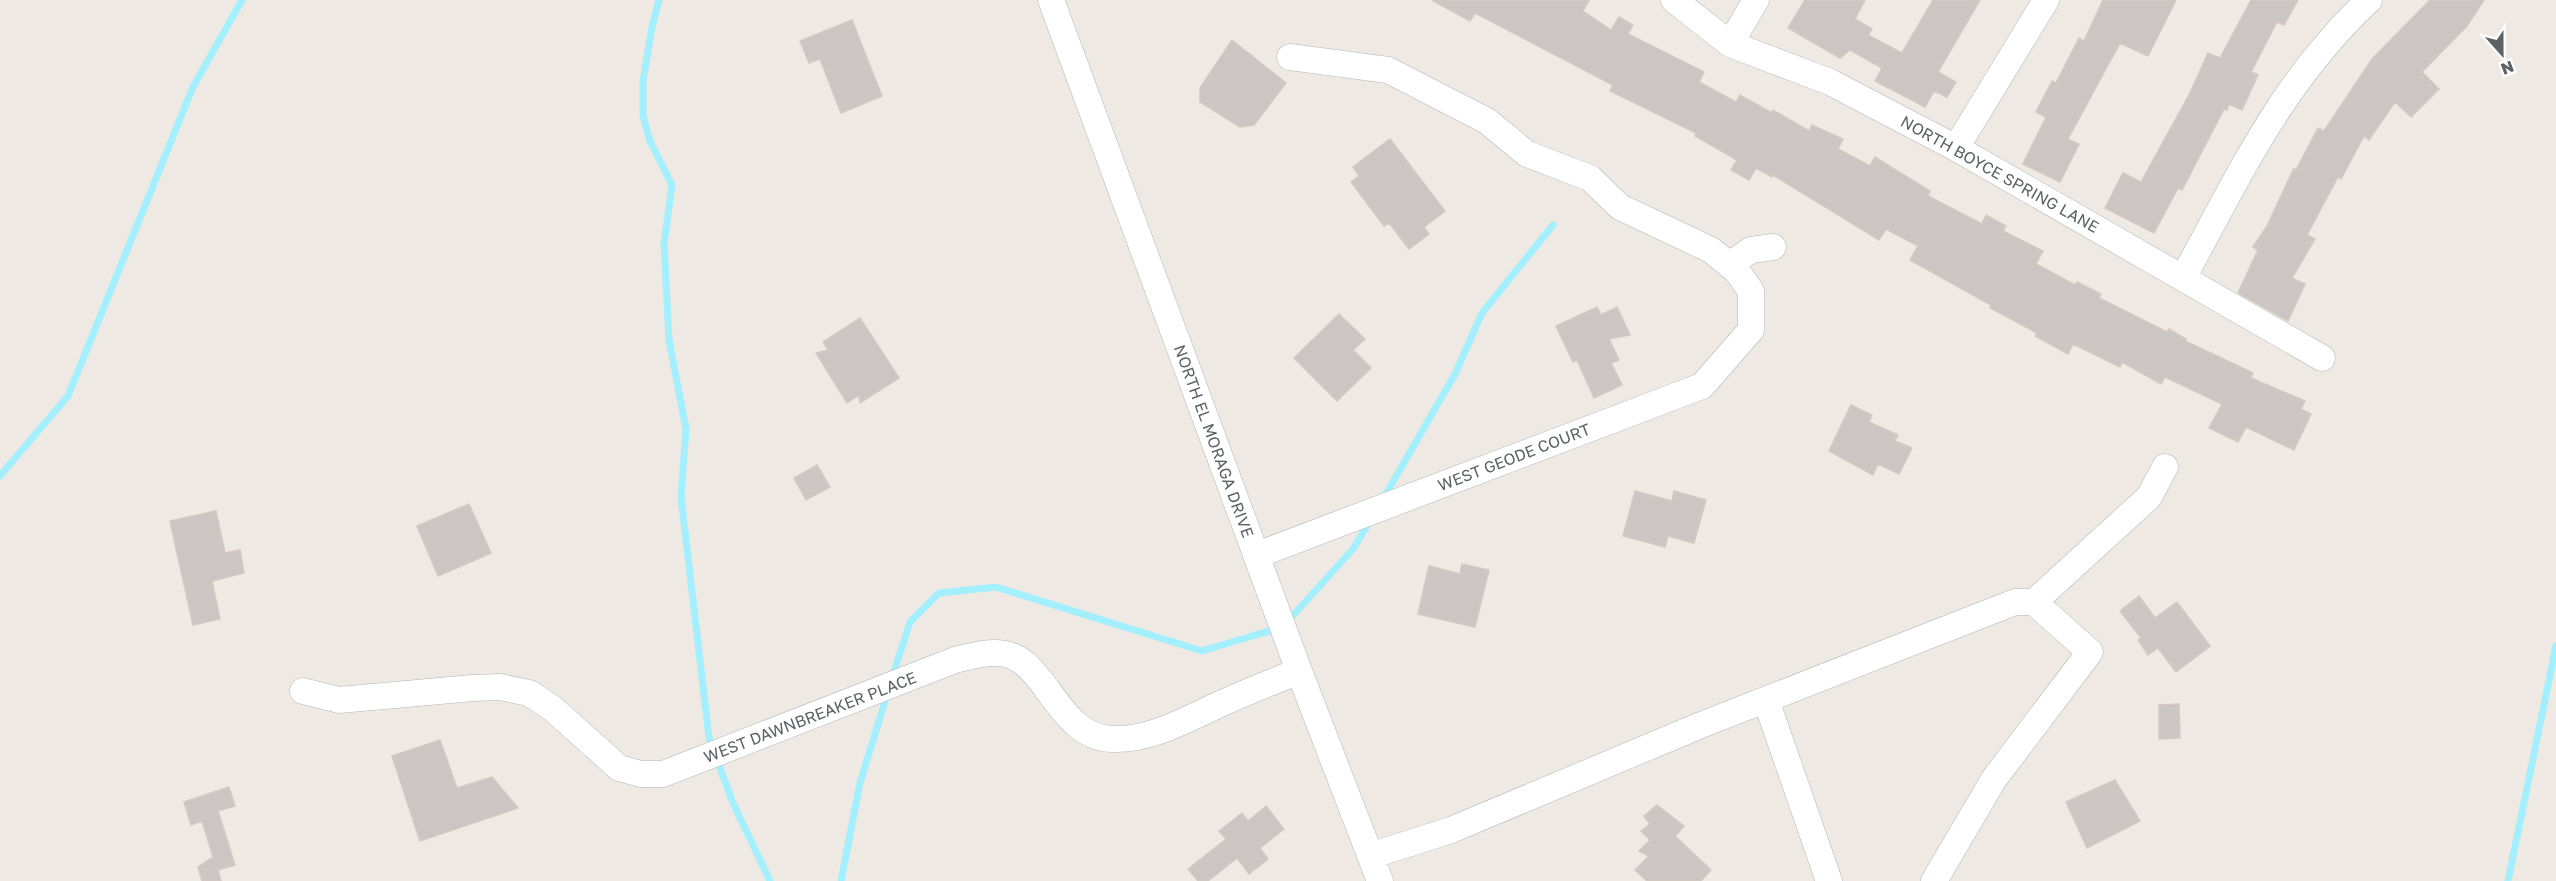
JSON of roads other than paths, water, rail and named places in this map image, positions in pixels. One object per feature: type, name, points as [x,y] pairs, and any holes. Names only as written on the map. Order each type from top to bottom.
[{"type":"street","name":"NORTH EL MORAGA DRIVE","points":[[1051,0],[1299,671],[1380,881]]},
{"type":"street","name":"NORTH BOYCE SPRING LANE","points":[[1674,0],[1731,44],[1830,82],[1956,148],[2322,358]]},
{"type":"street","points":[[1731,44],[1756,0]]},
{"type":"street","points":[[1956,148],[2046,0]]},
{"type":"street","points":[[2183,278],[2284,97],[2343,24],[2369,0]]},
{"type":"street","points":[[1290,57],[1388,70],[1487,121],[1527,154],[1590,178],[1620,207],[1711,250],[1729,265],[1751,250],[1773,247]]},
{"type":"street","name":"WEST GEODE COURT","points":[[1257,555],[1702,386],[1751,330],[1751,291],[1729,265]]},
{"type":"street","points":[[2034,602],[2149,497],[2165,466]]},
{"type":"street","points":[[1370,856],[1451,830],[1766,700],[2015,602],[2034,602],[2090,652],[1994,779],[1934,881]]},
{"type":"street","name":"WEST DAWNBREAKER PLACE","points":[[303,691],[339,700],[500,687],[530,693],[552,708],[619,768],[640,774],[663,774],[956,660],[983,653],[1007,654],[1025,664],[1068,717],[1088,732],[1110,739],[1132,738],[1163,729],[1299,671]]},
{"type":"street","points":[[1766,700],[1829,881]]},
{"type":"waterway","points":[[0,476],[68,396],[193,87],[242,0]]},
{"type":"waterway","points":[[659,0],[643,81],[643,116],[650,141],[672,185],[664,244],[669,340],[686,429],[681,497],[709,738],[733,803],[770,881]]},
{"type":"waterway","points":[[1383,499],[1455,374],[1482,313],[1553,225]]},
{"type":"waterway","points":[[1288,621],[1353,549],[1370,521]]},
{"type":"waterway","points":[[892,678],[910,622],[939,593],[996,587],[1202,651],[1279,628]]},
{"type":"waterway","points":[[2508,881],[2556,646]]},
{"type":"waterway","points":[[841,881],[860,783],[887,695]]}]
